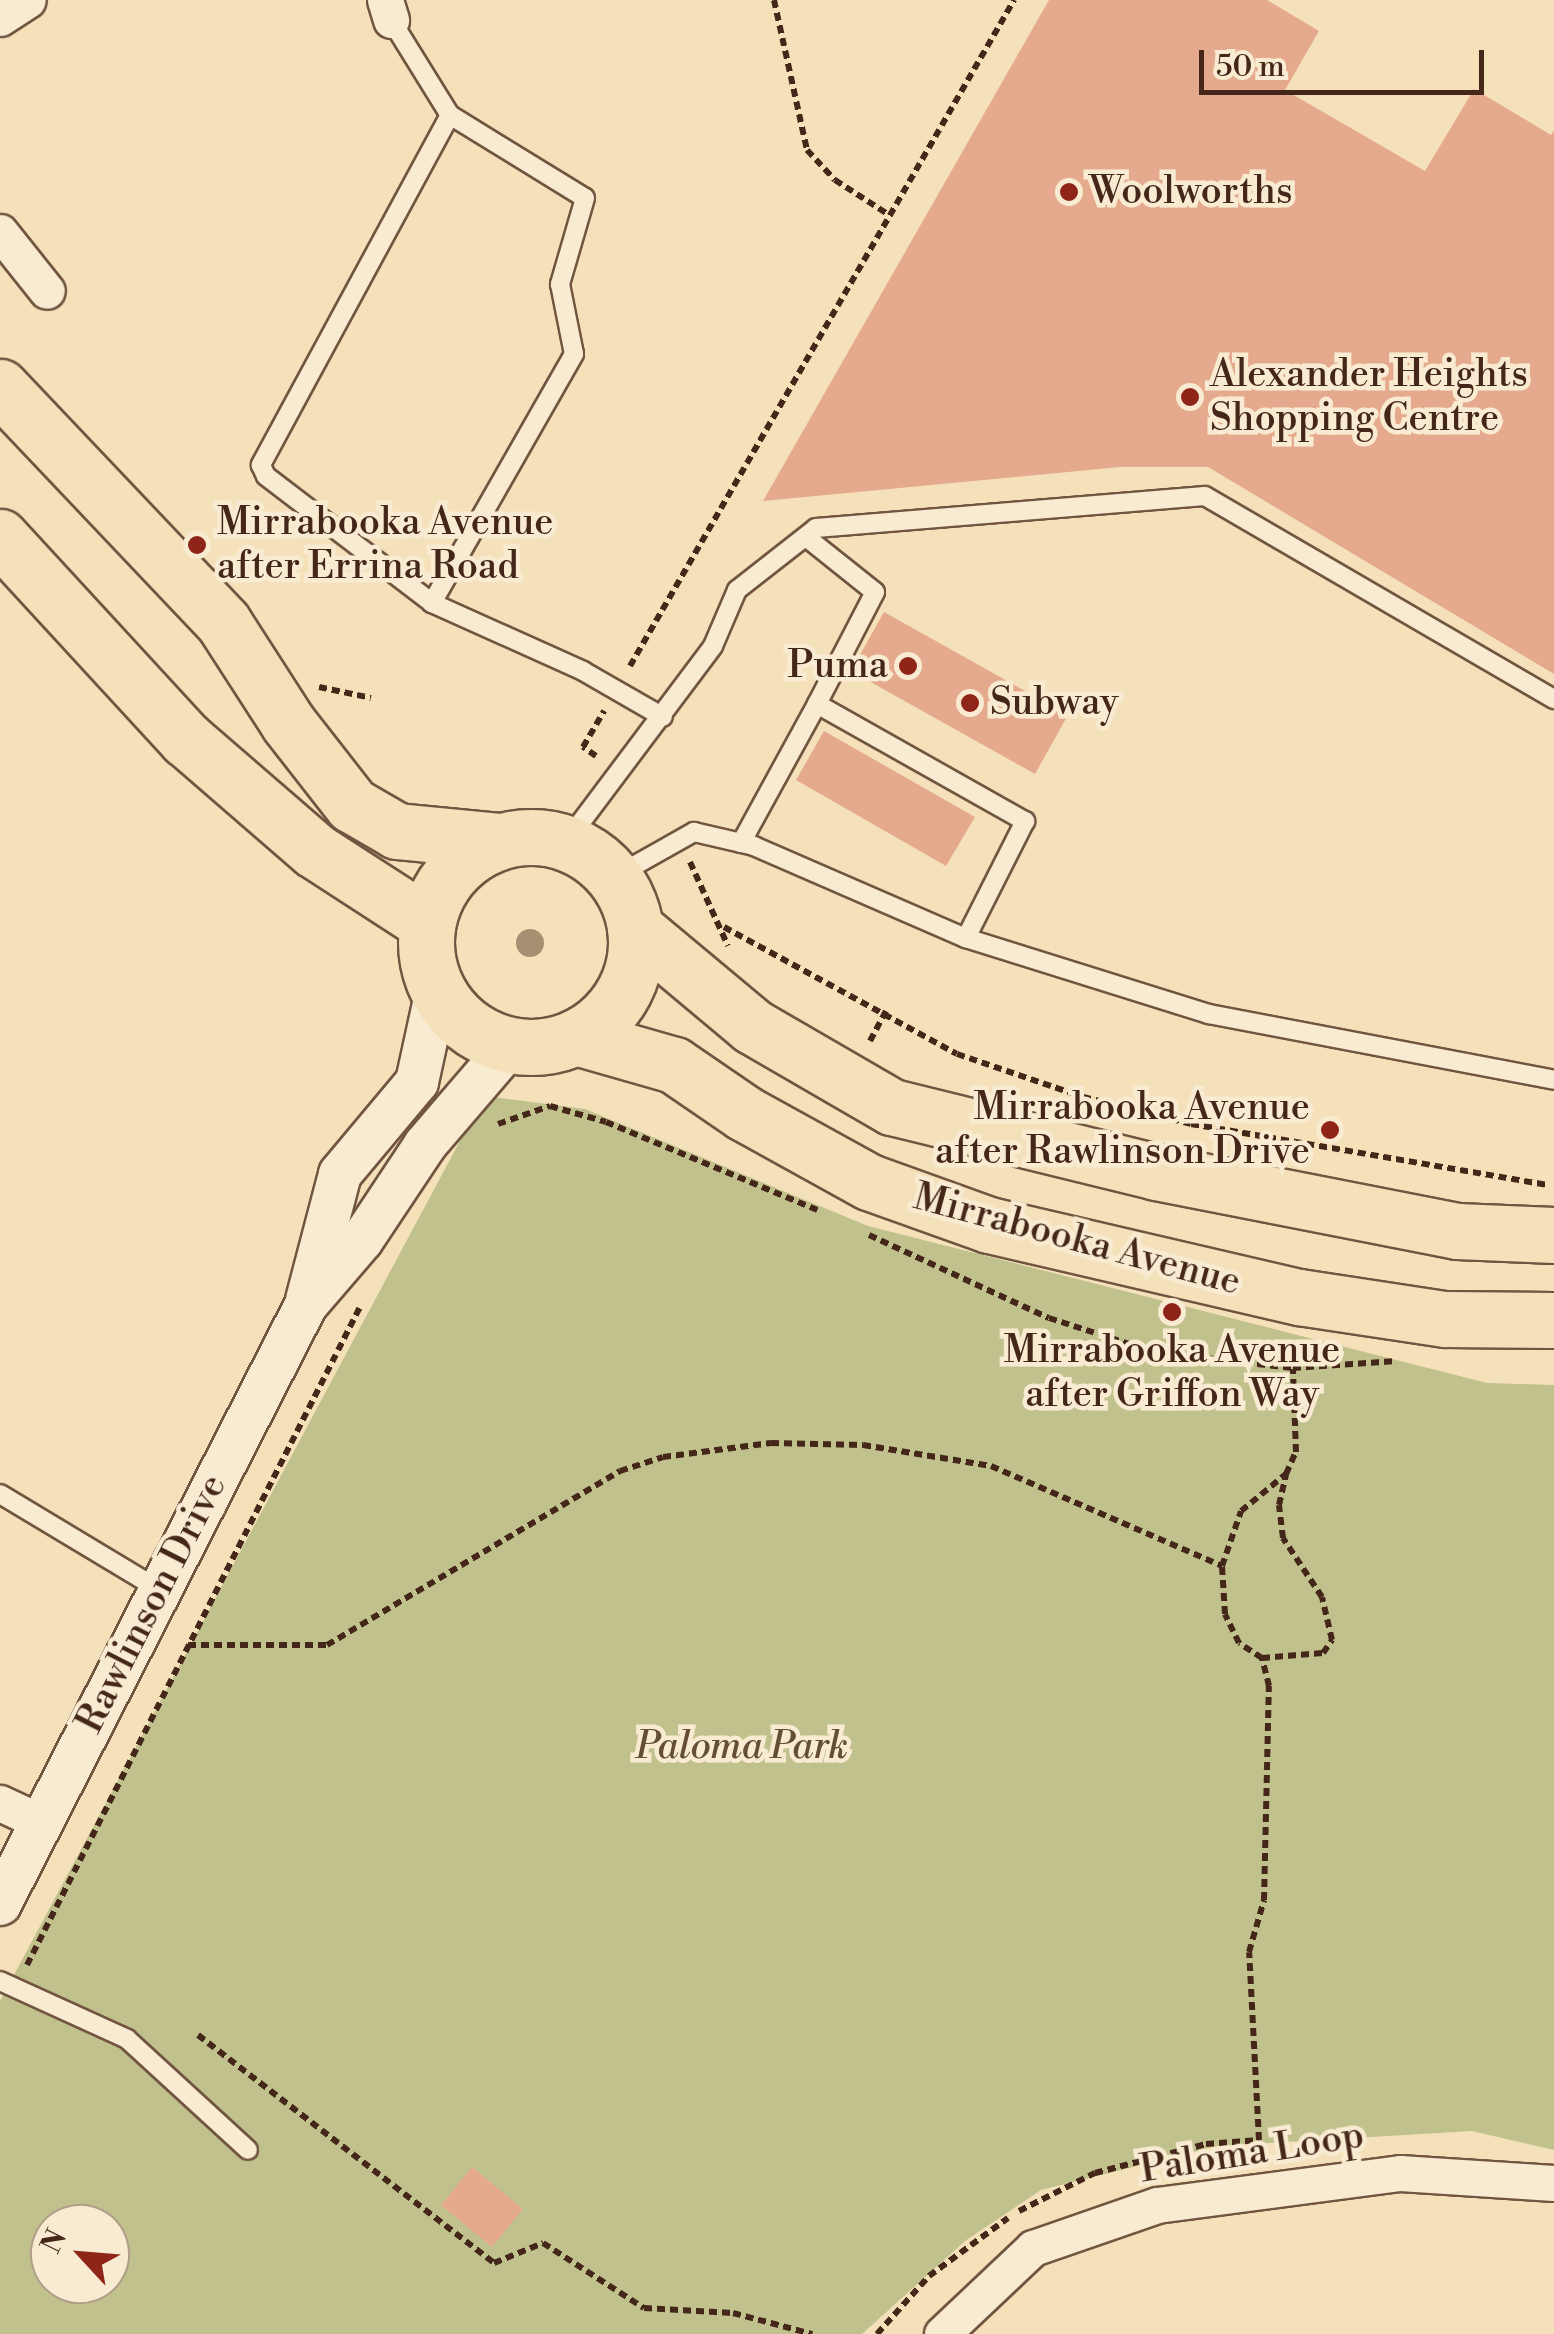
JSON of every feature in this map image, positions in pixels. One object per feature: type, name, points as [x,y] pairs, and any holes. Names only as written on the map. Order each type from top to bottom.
[{"type":"main road","points":[[0,387],[223,622],[298,738],[352,805],[396,831],[500,841],[533,836],[566,842],[614,877],[636,928],[635,961],[623,992],[576,1037]]},
{"type":"main road","points":[[0,537],[186,738],[314,850],[427,924]]},
{"type":"main road","points":[[500,841],[452,872],[427,924],[427,958],[437,990],[455,1016],[510,1046]]},
{"type":"main road","points":[[636,928],[752,1026],[892,1108],[1156,1172],[1457,1231],[1554,1235]]},
{"type":"main road","name":"Mirrabooka Avenue","points":[[510,1046],[544,1047],[576,1037],[674,1065],[744,1113],[869,1182],[990,1225],[1299,1297],[1445,1319],[1554,1320]]},
{"type":"street","points":[[0,18],[28,0]]},
{"type":"street","points":[[0,232],[46,291]]},
{"type":"street","name":"Rawlinson Drive","points":[[0,1904],[306,1305],[340,1174],[417,1082],[437,990]]},
{"type":"street","name":"Rawlinson Drive","points":[[306,1305],[362,1240],[424,1144],[510,1046]]},
{"type":"street","points":[[0,1803],[41,1822]]},
{"type":"street","name":"Paloma Loop","points":[[942,2334],[1033,2248],[1158,2205],[1400,2174],[1554,2184]]},
{"type":"lane","points":[[388,10],[450,115],[585,198],[560,284],[574,354],[432,603]]},
{"type":"lane","points":[[450,115],[260,465],[266,476],[432,603],[616,689],[663,716]]},
{"type":"lane","points":[[566,842],[713,646],[738,590],[816,528],[1205,496],[1554,699]]},
{"type":"lane","points":[[741,843],[875,592],[806,537]]},
{"type":"lane","points":[[817,704],[1025,821],[966,938]]},
{"type":"lane","points":[[614,877],[694,832],[741,843],[966,938],[1209,1014],[1554,1080]]},
{"type":"lane","points":[[0,1494],[158,1589]]},
{"type":"lane","points":[[8,1984],[127,2039],[248,2150]]},
{"type":"path","points":[[774,0],[806,150],[835,180],[890,214]]},
{"type":"path","points":[[583,748],[1014,0]]},
{"type":"path","points":[[689,861],[724,927],[957,1054],[1083,1097],[1191,1124],[1554,1186]]},
{"type":"path","points":[[482,1132],[550,1106],[606,1122]]},
{"type":"path","points":[[8,1984],[188,1645],[366,1295]]},
{"type":"path","points":[[1286,1474],[1241,1511],[1222,1566],[1225,1614],[1239,1644],[1262,1658],[1323,1653],[1332,1640],[1322,1597],[1283,1538],[1279,1504],[1296,1452],[1293,1368]]},
{"type":"path","points":[[188,1645],[326,1645],[620,1471],[663,1457],[771,1443],[863,1445],[990,1466],[1222,1566]]},
{"type":"path","points":[[1259,2140],[1248,1952],[1264,1900],[1269,1686],[1262,1658]]},
{"type":"path","points":[[198,2034],[494,2263],[543,2243],[644,2308],[733,2313],[812,2334]]},
{"type":"green space","name":"Paloma Park","points":[[484,1096],[585,1109],[868,1226],[1487,1383],[1554,1385],[1554,2150],[1472,2131],[1217,2146],[1041,2190],[965,2241],[862,2334],[0,2334],[0,2001]]},
{"type":"building","name":"Alexander Heights Shopping Centre","points":[[1049,0],[1267,0],[1319,31],[1285,90],[1425,171],[1474,89],[1551,135],[1554,130],[1554,674],[1208,467],[1120,467],[763,501]]},
{"type":"building","points":[[884,612],[1068,715],[1035,774],[851,671]]},
{"type":"building","points":[[824,731],[975,817],[946,866],[796,780]]},
{"type":"building","points":[[472,2167],[523,2209],[492,2247],[441,2205]]},
{"type":"place","name":"Woolworths","points":[[1069,192]]},
{"type":"place","name":"Alexander Heights Shopping Centre","points":[[1190,397]]},
{"type":"place","name":"Mirrabooka Avenue after Errina Road","points":[[197,545]]},
{"type":"place","name":"Puma","points":[[908,666]]},
{"type":"place","name":"Subway","points":[[970,703]]},
{"type":"place","name":"Mirrabooka Avenue after Rawlinson Drive","points":[[1330,1130]]},
{"type":"place","name":"Mirrabooka Avenue after Griffon Way","points":[[1172,1312]]}]
